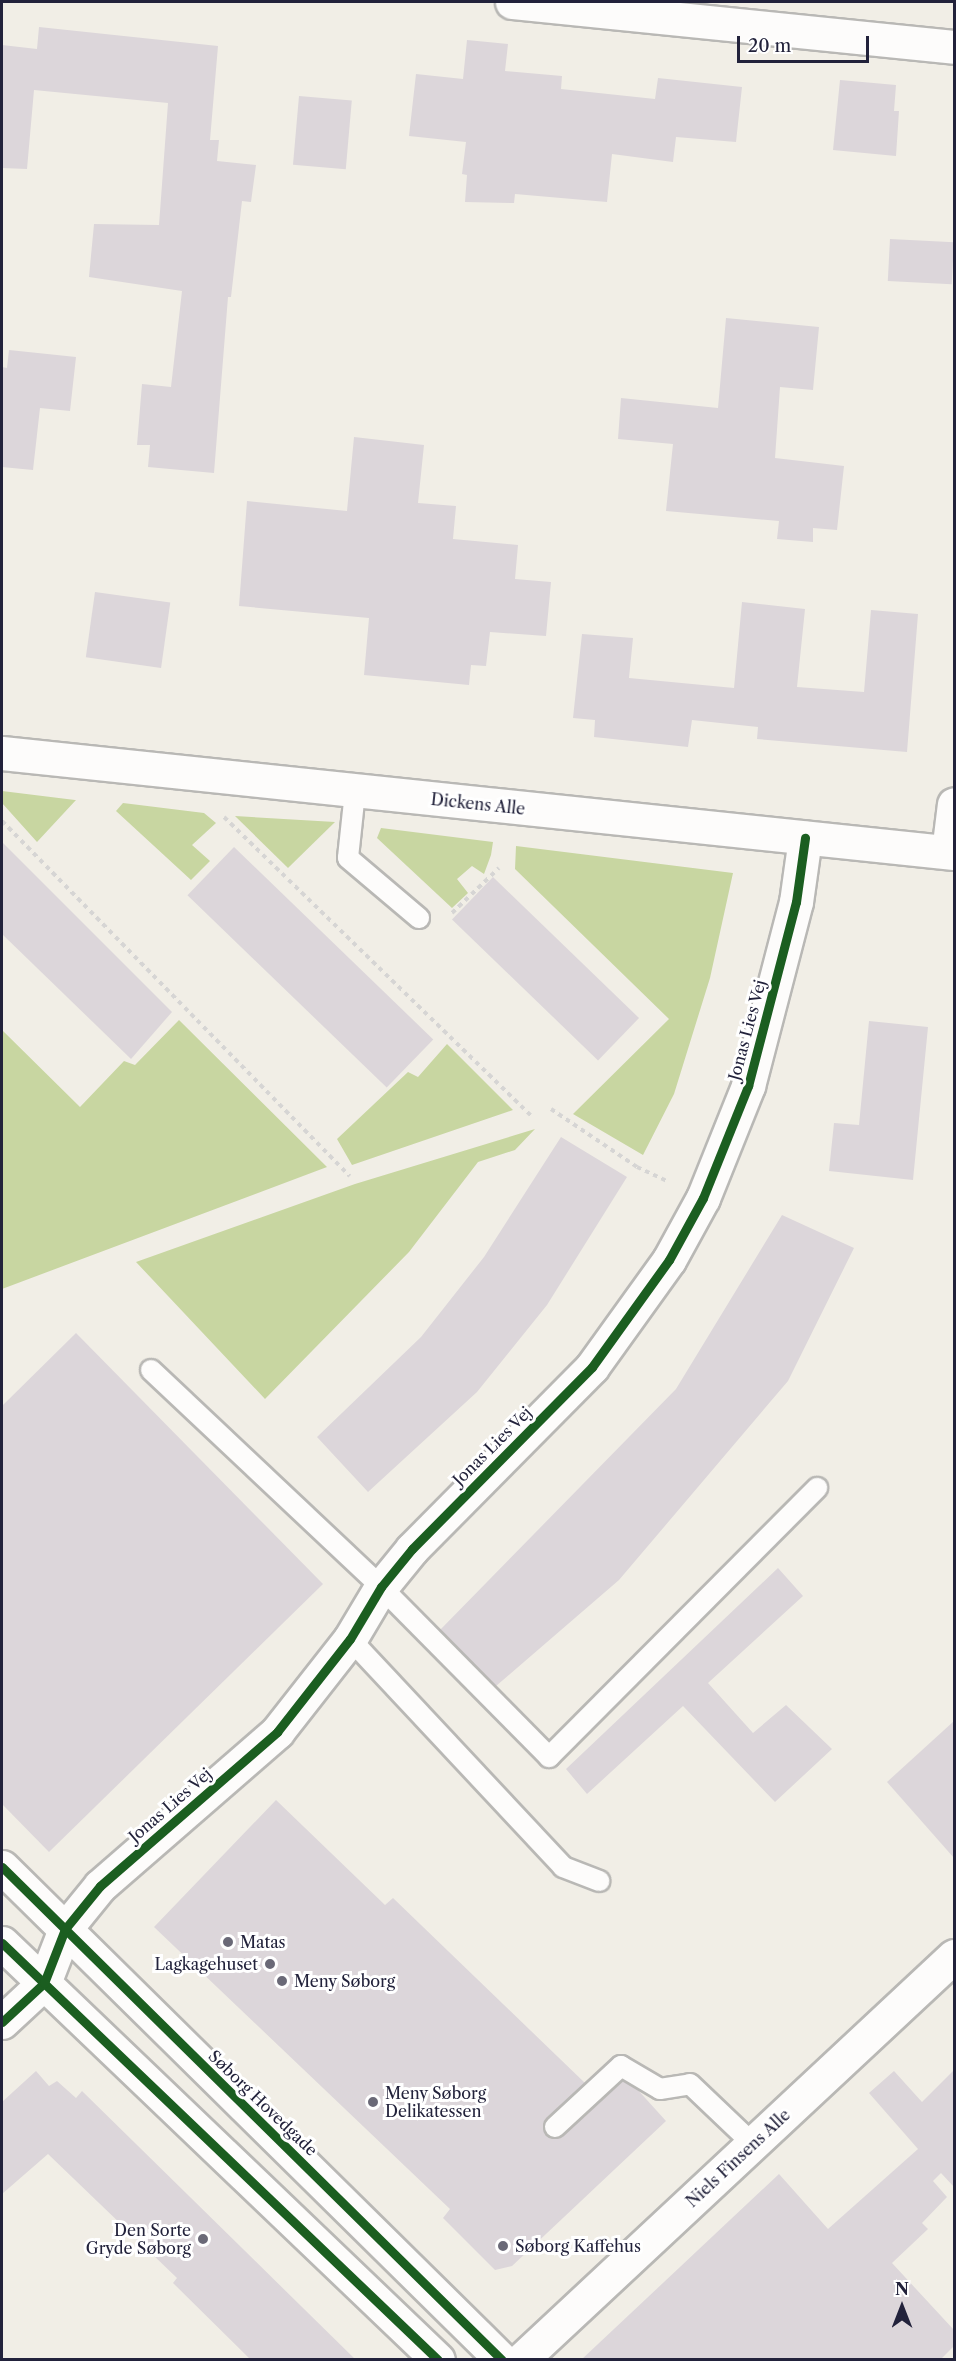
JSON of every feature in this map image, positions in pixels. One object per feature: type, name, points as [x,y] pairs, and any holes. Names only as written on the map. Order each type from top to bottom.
[{"type":"street","points":[[512,2],[954,47]]},
{"type":"street","name":"Dickens Alle","points":[[2,753],[355,792],[951,852]]},
{"type":"street","points":[[951,852],[954,804]]},
{"type":"street","name":"Jonas Lies Vej","points":[[44,1983],[65,1929],[100,1886],[277,1732],[350,1639],[381,1587],[412,1548],[592,1367],[669,1260],[703,1198],[748,1086],[796,902],[805,838]]},
{"type":"street","name":"Søborg Hovedgade","points":[[2,1867],[502,2360]]},
{"type":"street","points":[[2,1943],[438,2360]]},
{"type":"street","name":"Niels Finsens Alle","points":[[521,2360],[954,1956]]},
{"type":"street","points":[[2,2022],[44,1983]]},
{"type":"lane","points":[[355,792],[348,858],[419,918]]},
{"type":"lane","points":[[151,1370],[381,1587],[549,1757],[817,1488]]},
{"type":"lane","points":[[350,1639],[562,1867],[599,1881]]},
{"type":"lane","points":[[555,2127],[621,2066],[660,2089],[690,2084],[753,2144]]},
{"type":"path","points":[[221,778],[217,809],[531,1116]]},
{"type":"path","points":[[2,821],[350,1176]]},
{"type":"path","points":[[419,918],[450,915],[499,868]]},
{"type":"path","points":[[551,1109],[637,1167],[703,1198]]},
{"type":"green space","points":[[2,791],[76,800],[37,842],[2,803]]},
{"type":"green space","points":[[123,803],[204,813],[216,823],[192,845],[210,861],[191,880],[116,811]]},
{"type":"green space","points":[[235,816],[335,822],[288,868]]},
{"type":"green space","points":[[381,828],[493,842],[491,855],[484,874],[472,866],[457,879],[468,893],[452,908],[377,838]]},
{"type":"green space","points":[[516,846],[733,873],[710,978],[674,1094],[643,1155],[573,1114],[669,1019],[515,869]]},
{"type":"green space","points":[[179,1020],[327,1167],[2,1289],[2,1030],[80,1107],[124,1061],[135,1065]]},
{"type":"green space","points":[[447,1044],[513,1110],[352,1165],[337,1139],[408,1072],[418,1077]]},
{"type":"green space","points":[[535,1129],[515,1150],[478,1162],[409,1252],[265,1399],[136,1262],[355,1184]]},
{"type":"building","points":[[39,27],[218,46],[210,140],[219,140],[217,161],[256,165],[251,202],[242,201],[231,297],[228,297],[214,473],[148,467],[150,445],[137,445],[142,384],[171,387],[182,291],[89,277],[94,224],[159,225],[168,103],[34,90],[27,169],[2,168],[2,45],[37,49]]},
{"type":"building","points":[[467,40],[508,44],[505,71],[562,76],[561,89],[655,99],[658,78],[742,87],[736,142],[676,137],[673,162],[612,154],[607,202],[515,194],[514,203],[465,202],[467,175],[462,174],[466,142],[409,136],[416,74],[463,79]]},
{"type":"building","points":[[840,80],[896,85],[894,111],[899,111],[896,156],[833,150]]},
{"type":"building","points":[[299,96],[352,101],[346,169],[293,165]]},
{"type":"building","points":[[890,239],[954,242],[952,284],[888,281]]},
{"type":"building","points":[[726,318],[819,327],[813,390],[780,387],[775,458],[844,466],[837,530],[813,528],[813,542],[777,539],[779,521],[666,511],[673,444],[618,439],[621,398],[718,408]]},
{"type":"building","points":[[9,350],[76,357],[70,411],[40,408],[33,470],[2,467],[2,367],[7,368]]},
{"type":"building","points":[[354,437],[424,445],[418,503],[456,506],[453,539],[518,545],[515,579],[551,582],[546,636],[490,632],[486,666],[471,665],[469,685],[364,675],[369,618],[239,606],[247,501],[347,511]]},
{"type":"building","points":[[95,592],[170,603],[161,668],[86,657]]},
{"type":"building","points":[[742,602],[805,609],[797,687],[864,692],[871,610],[918,614],[907,752],[757,739],[758,727],[692,720],[688,747],[594,737],[595,720],[573,718],[582,634],[633,638],[629,678],[734,688]]},
{"type":"building","points":[[2,842],[172,1012],[131,1059],[2,934]]},
{"type":"building","points":[[234,847],[433,1039],[387,1088],[187,895]]},
{"type":"building","points":[[493,877],[639,1018],[598,1060],[452,919]]},
{"type":"building","points":[[869,1021],[928,1027],[913,1180],[829,1171],[834,1123],[859,1125]]},
{"type":"building","points":[[561,1137],[627,1177],[547,1305],[477,1392],[368,1492],[317,1437],[421,1337],[484,1257]]},
{"type":"building","points":[[782,1215],[854,1248],[788,1381],[619,1580],[496,1686],[440,1630],[676,1389]]},
{"type":"building","points":[[76,1333],[323,1584],[49,1852],[2,1804],[2,1406]]},
{"type":"building","points":[[778,1568],[803,1596],[708,1683],[753,1733],[786,1705],[832,1749],[775,1802],[683,1706],[587,1794],[566,1769]]},
{"type":"building","points":[[954,1721],[954,1858],[887,1782]]},
{"type":"building","points":[[276,1800],[385,1905],[393,1898],[585,2083],[546,2119],[543,2129],[547,2136],[557,2139],[563,2136],[623,2081],[637,2089],[666,2121],[512,2266],[495,2270],[443,2218],[450,2209],[154,1927]]},
{"type":"building","points":[[954,2070],[954,2187],[941,2173],[933,2181],[947,2197],[922,2223],[928,2229],[892,2263],[954,2330],[954,2346],[940,2360],[581,2360],[779,2174],[828,2229],[918,2149],[869,2093],[894,2071],[922,2102]]},
{"type":"building","points":[[36,2071],[49,2086],[57,2081],[76,2098],[82,2091],[356,2360],[251,2360],[173,2283],[177,2278],[48,2154],[2,2194],[2,2102]]},
{"type":"cycle path","points":[[2,2022],[44,1983],[65,1929],[100,1886],[277,1732],[350,1639],[381,1587],[412,1549],[592,1367],[669,1260],[703,1198],[748,1086],[796,902],[805,838]]},
{"type":"cycle path","points":[[2,1867],[502,2360]]},
{"type":"cycle path","points":[[2,1943],[438,2360]]},
{"type":"place","name":"Matas","points":[[228,1942]]},
{"type":"place","name":"Lagkagehuset","points":[[270,1964]]},
{"type":"place","name":"Meny Søborg","points":[[282,1981]]},
{"type":"place","name":"Meny Søborg Delikatessen","points":[[373,2102]]},
{"type":"place","name":"Den Sorte Gryde Søborg","points":[[203,2239]]},
{"type":"place","name":"Søborg Kaffehus","points":[[503,2246]]}]
